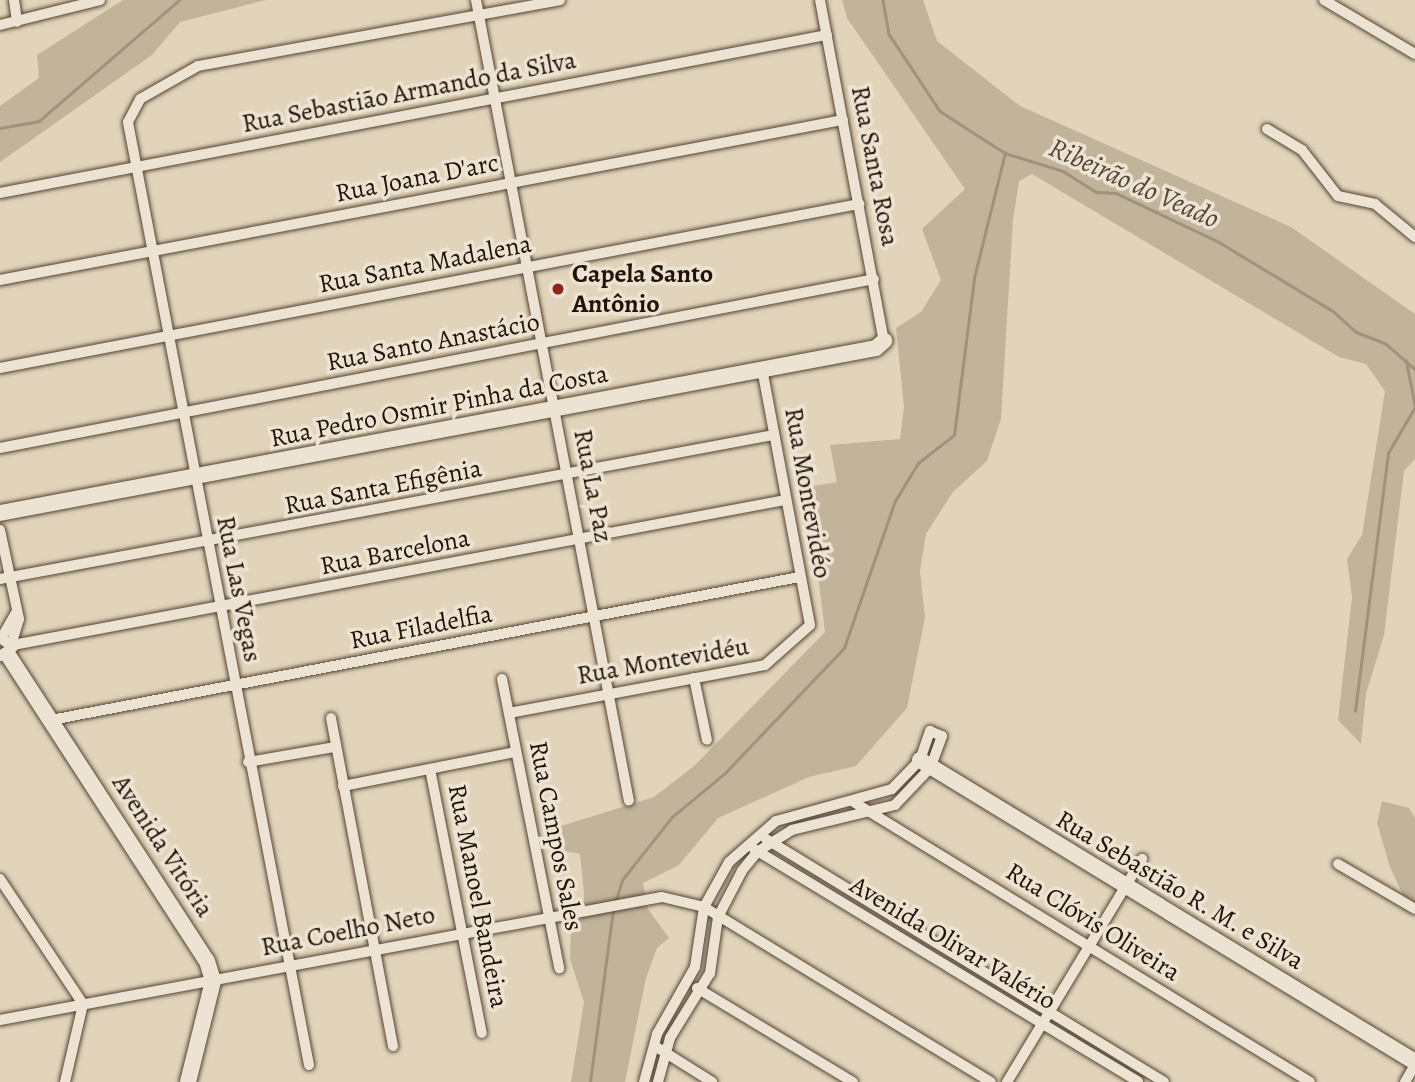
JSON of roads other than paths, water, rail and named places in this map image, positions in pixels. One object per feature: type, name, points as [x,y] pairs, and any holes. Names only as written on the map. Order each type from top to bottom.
[{"type":"street","points":[[13,0],[17,22]]},
{"type":"street","name":"Rua La Paz","points":[[476,0],[569,475],[629,801]]},
{"type":"street","points":[[479,15],[560,0]]},
{"type":"street","name":"Rua Santa Rosa","points":[[820,0],[884,341]]},
{"type":"street","points":[[1325,0],[1415,54]]},
{"type":"street","points":[[0,25],[94,2]]},
{"type":"street","name":"Rua Las Vegas","points":[[309,1065],[287,966],[206,544],[128,122],[140,99],[198,66],[479,15]]},
{"type":"street","name":"Rua Sebastião Armando da Silva","points":[[0,194],[827,35]]},
{"type":"street","name":"Rua Joana D'arc","points":[[0,280],[843,120]]},
{"type":"street","points":[[1267,129],[1303,150],[1338,196],[1375,204],[1415,237]]},
{"type":"street","name":"Rua Santa Madalena","points":[[0,368],[859,204]]},
{"type":"street","name":"Rua Santo Anastácio","points":[[0,448],[874,279]]},
{"type":"street","name":"Rua Pedro Osmir Pinha da Costa","points":[[0,513],[876,348],[884,341]]},
{"type":"street","name":"Rua Montevidéo","points":[[762,369],[810,625]]},
{"type":"street","name":"Rua Santa Efigênia","points":[[5,578],[206,544],[773,435]]},
{"type":"street","name":"Rua Barcelona","points":[[6,646],[219,609],[785,500]]},
{"type":"street","points":[[0,530],[5,578],[17,611],[6,646]]},
{"type":"street","name":"Rua Filadelfia","points":[[51,720],[799,577]]},
{"type":"street","name":"Rua Montevidéu","points":[[509,713],[765,666],[810,625]]},
{"type":"street","name":"Avenida Vitória","points":[[6,646],[51,720],[200,948],[213,981]]},
{"type":"street","points":[[694,678],[707,740]]},
{"type":"street","name":"Rua Campos Sales","points":[[502,679],[558,968]]},
{"type":"street","points":[[331,718],[393,1046]]},
{"type":"street","points":[[659,1082],[664,1052],[713,965],[718,917],[758,851],[801,828],[873,814],[895,805],[926,764],[942,736],[930,731]]},
{"type":"street","points":[[248,762],[335,747]]},
{"type":"street","points":[[343,786],[515,752]]},
{"type":"street","points":[[644,1082],[652,1045],[688,982],[704,907],[745,844],[757,834],[798,813],[892,789],[926,764]]},
{"type":"street","name":"Rua Sebastião R. M. e Silva","points":[[926,764],[1415,1064]]},
{"type":"street","name":"Rua Manoel Bandeira","points":[[430,769],[482,1033]]},
{"type":"street","name":"Rua Clóvis Oliveira","points":[[852,801],[1310,1082]]},
{"type":"street","points":[[757,834],[1164,1082]]},
{"type":"street","name":"Avenida Olivar Valério","points":[[745,844],[1138,1082]]},
{"type":"street","points":[[1007,1082],[1051,1014],[1142,859]]},
{"type":"street","points":[[1338,864],[1415,909]]},
{"type":"street","points":[[0,879],[83,1004],[65,1082]]},
{"type":"street","name":"Rua Coelho Neto","points":[[0,1020],[603,904],[662,897],[704,907]]},
{"type":"street","points":[[704,907],[991,1082]]},
{"type":"street","points":[[188,1082],[213,981]]},
{"type":"street","points":[[688,982],[853,1082]]},
{"type":"street","points":[[652,1045],[712,1082]]},
{"type":"street","points":[[1405,1082],[1415,1064]]},
{"type":"waterway","points":[[0,128],[39,121],[179,0]]},
{"type":"waterway","name":"Ribeirão do Veado","points":[[883,0],[889,34],[940,111],[1005,153],[1063,171],[1097,192],[1116,193],[1219,242],[1333,311],[1356,332],[1385,343],[1415,369]]},
{"type":"waterway","points":[[615,903],[622,880],[672,817],[725,773],[844,648],[895,501],[918,463],[954,435],[974,278],[1005,153]]},
{"type":"waterway","points":[[1355,711],[1388,453],[1415,407],[1406,361]]},
{"type":"waterway","points":[[590,1082],[613,909]]},
{"type":"place","name":"Capela Santo Antônio","points":[[558,289]]}]
